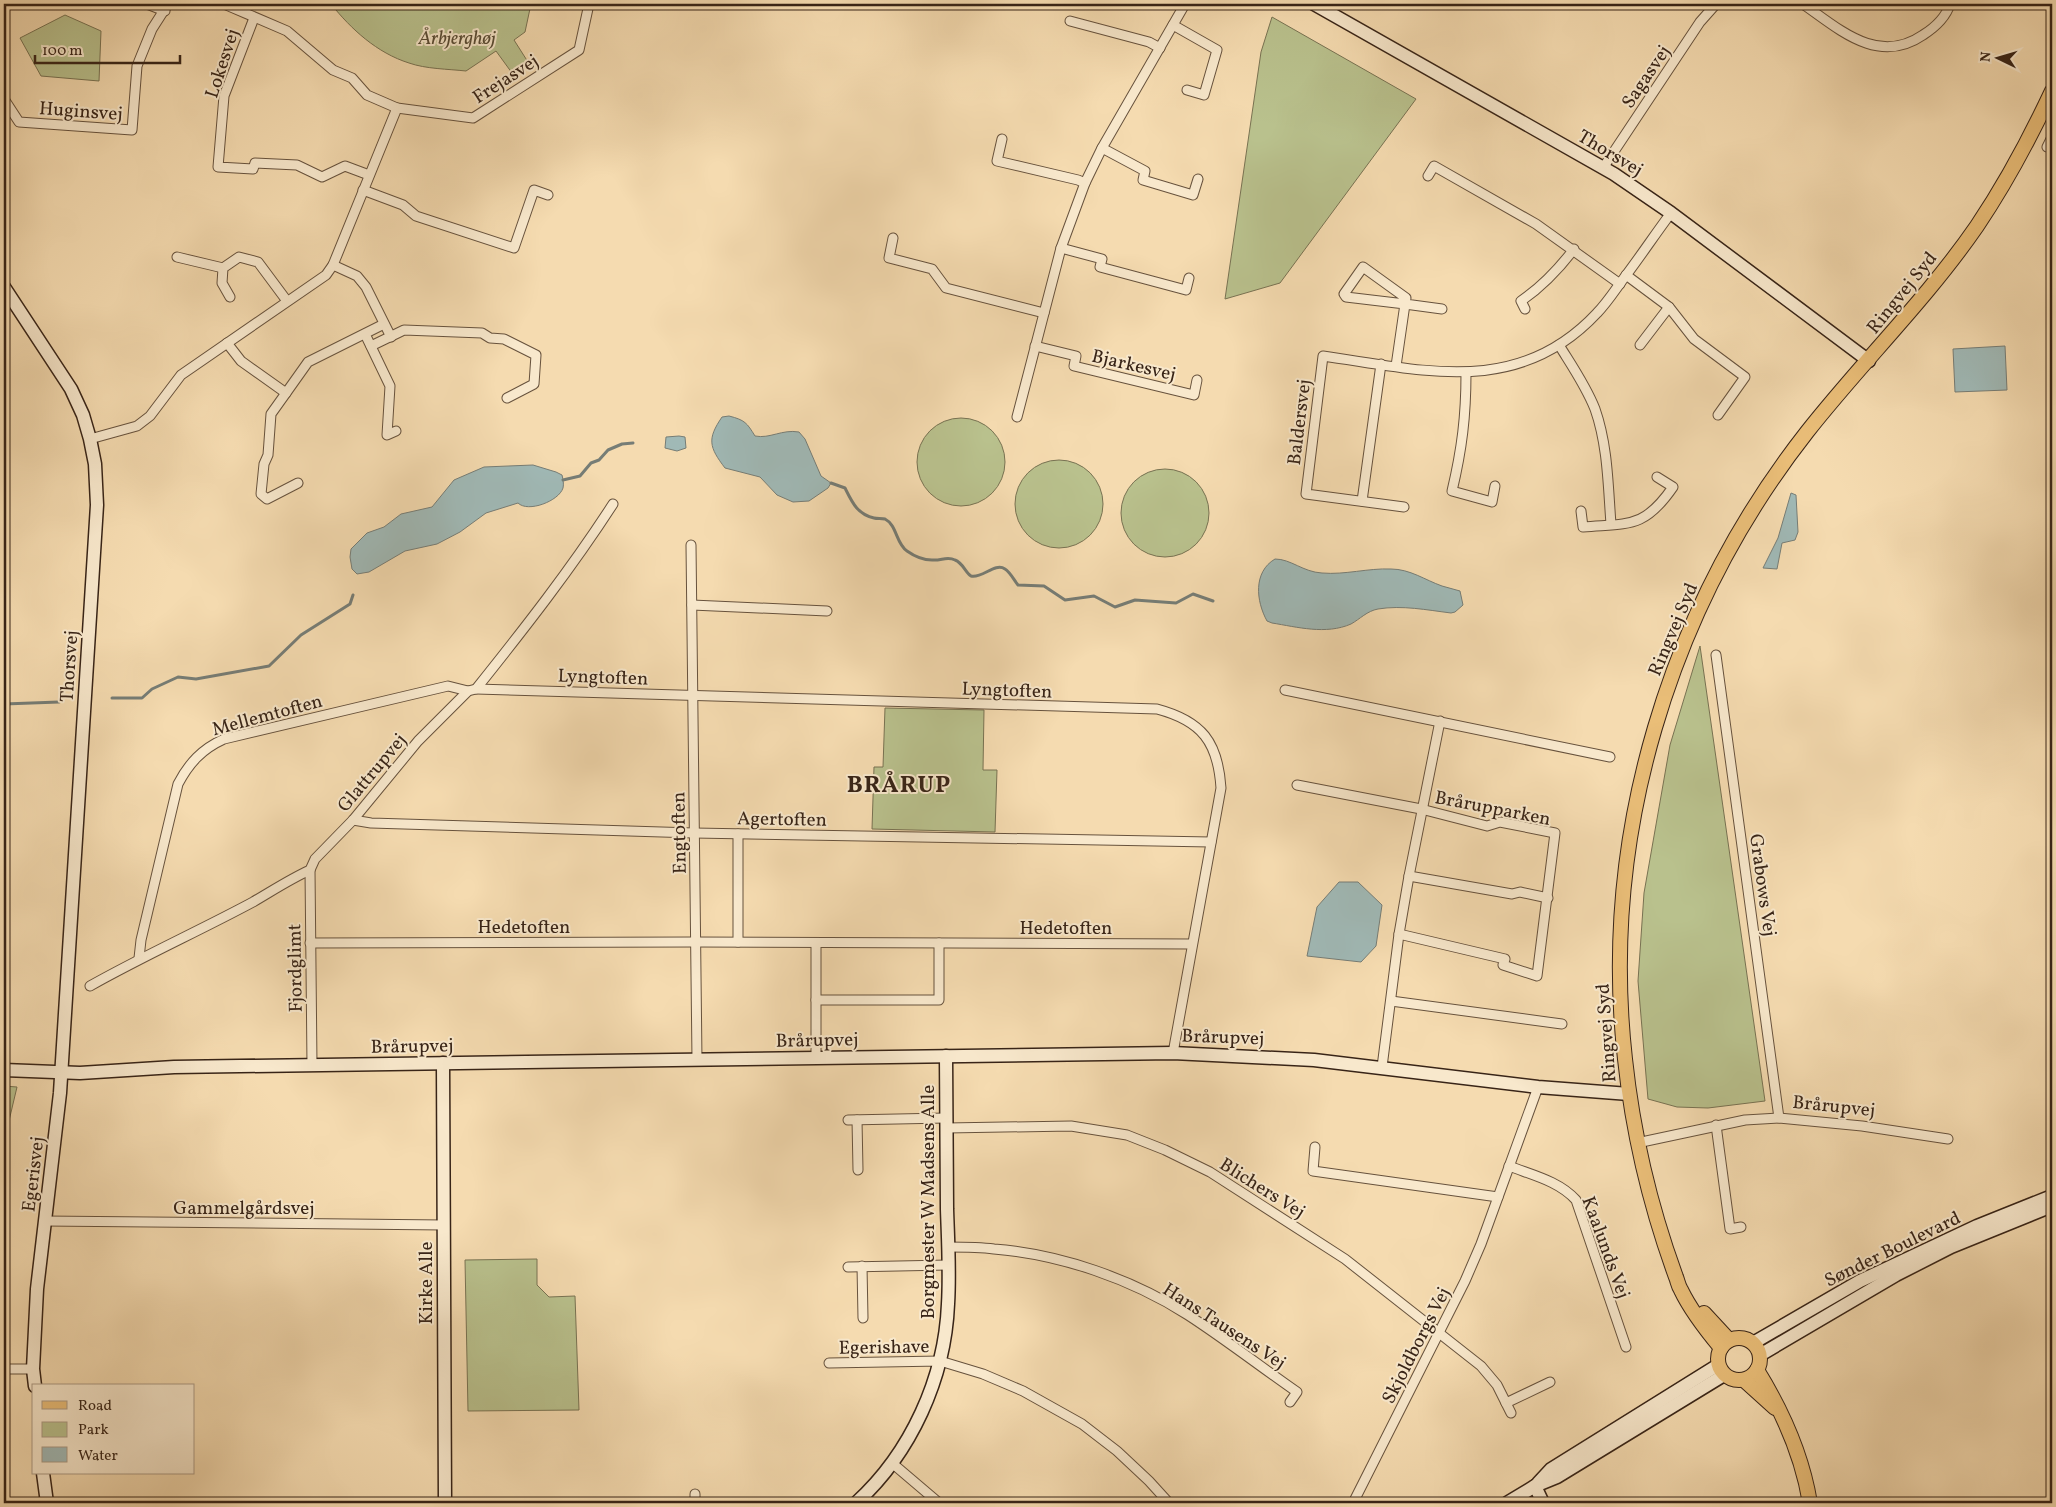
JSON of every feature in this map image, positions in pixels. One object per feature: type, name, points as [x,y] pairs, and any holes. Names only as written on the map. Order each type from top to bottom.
[{"type":"main road","name":"Ringvej Syd","points":[[1725,1344],[1677,1278],[1662,1242],[1651,1206],[1628,1094],[1619,988],[1620,939],[1630,837],[1641,779],[1664,696],[1704,597],[1756,503],[1807,432],[1940,276],[1977,226],[2022,153],[2052,91]]},
{"type":"main road","points":[[1757,1370],[1744,1380],[1734,1380],[1721,1370],[1717,1359],[1725,1344],[1742,1338],[1757,1349],[1757,1370],[1776,1401],[1778,1410],[1792,1434],[1801,1460],[1810,1503]]},
{"type":"main road","points":[[1744,1380],[1778,1410]]},
{"type":"street","name":"Huginsvej","points":[[4,99],[19,122],[132,130],[137,66],[152,29],[166,7],[147,4]]},
{"type":"street","name":"Lokesvej","points":[[223,4],[287,31],[333,70],[352,78],[367,95],[397,108]]},
{"type":"street","name":"Frejasvej","points":[[397,108],[473,118],[579,50],[589,4]]},
{"type":"street","points":[[1017,417],[1061,248],[1084,183],[1102,148],[1185,4]]},
{"type":"street","name":"Thorsvej","points":[[1314,4],[1603,168],[1671,212],[1869,361]]},
{"type":"street","name":"Sagasvej","points":[[1603,168],[1700,22],[1716,4]]},
{"type":"street","points":[[1803,4],[1853,39],[1868,44],[1884,46],[1901,44],[1917,39],[1934,27],[1950,4]]},
{"type":"street","name":"Lokesvej","points":[[254,18],[224,96],[218,167],[253,169],[254,163],[297,165],[322,177],[345,166],[369,175]]},
{"type":"street","points":[[1070,21],[1149,42],[1160,48]]},
{"type":"street","points":[[1173,24],[1217,50],[1204,95],[1187,90]]},
{"type":"street","points":[[90,439],[137,426],[150,416],[169,388],[181,376],[326,275],[333,265],[397,108]]},
{"type":"street","points":[[2052,137],[2048,147],[2052,149]]},
{"type":"street","points":[[1002,139],[998,160],[1084,183]]},
{"type":"street","points":[[1102,148],[1145,171],[1143,180],[1193,195],[1198,178]]},
{"type":"street","points":[[1428,176],[1434,166],[1536,224],[1574,249],[1620,284]]},
{"type":"street","points":[[363,190],[404,205],[416,216],[514,248],[534,190],[548,195]]},
{"type":"street","name":"Baldersvej","points":[[1404,507],[1306,494],[1323,356],[1466,373],[1492,371],[1534,358],[1559,345],[1578,332],[1598,313],[1671,212]]},
{"type":"street","points":[[893,238],[889,258],[932,269],[946,288],[1044,313]]},
{"type":"street","points":[[1061,248],[1102,259],[1100,267],[1186,290],[1189,278]]},
{"type":"street","points":[[1525,310],[1521,301],[1538,290],[1554,275],[1574,249]]},
{"type":"street","points":[[177,257],[223,268],[239,257],[258,262],[287,301]]},
{"type":"street","points":[[333,265],[357,276],[366,287],[391,337]]},
{"type":"street","points":[[223,268],[222,283],[230,296]]},
{"type":"street","points":[[1396,366],[1405,304],[1406,298],[1363,268],[1344,294],[1346,297],[1405,304],[1442,309]]},
{"type":"street","points":[[1626,275],[1669,307],[1694,339],[1745,377],[1718,415]]},
{"type":"street","name":"Thorsvej","points":[[4,287],[71,389],[90,439],[95,464],[97,505],[61,1072]]},
{"type":"street","points":[[1640,345],[1669,307]]},
{"type":"street","points":[[298,483],[267,499],[261,494],[264,464],[268,455],[271,414],[308,362],[384,324]]},
{"type":"street","points":[[371,346],[404,330],[482,334],[490,338],[504,339],[536,355],[534,384],[507,398]]},
{"type":"street","points":[[365,334],[390,386],[387,435],[396,431]]},
{"type":"street","points":[[227,343],[241,361],[286,393]]},
{"type":"street","points":[[1559,345],[1583,383],[1599,424],[1606,459],[1612,524]]},
{"type":"street","name":"Bjarkesvej","points":[[1035,346],[1076,356],[1074,366],[1194,395],[1197,380]]},
{"type":"street","points":[[1362,502],[1381,364]]},
{"type":"street","points":[[1466,373],[1464,434],[1452,491],[1492,502],[1495,486]]},
{"type":"street","points":[[1581,511],[1583,527],[1638,521],[1660,506],[1673,487],[1658,477]]},
{"type":"street","name":"Glattrupvej","points":[[90,986],[139,958],[253,902],[296,876],[310,870],[315,859],[353,820],[418,741],[472,690],[543,604],[587,545],[613,504]]},
{"type":"street","name":"Engtoften","points":[[691,544],[697,1060]]},
{"type":"street","points":[[692,605],[826,611]]},
{"type":"street","name":"Grabows Vej","points":[[1716,656],[1780,1118]]},
{"type":"street","name":"Mellemtoften","points":[[139,958],[141,940],[178,784],[186,768],[210,746],[224,739],[448,686],[472,690]]},
{"type":"street","name":"Lyngtoften","points":[[472,690],[1157,709],[1178,714],[1194,724],[1205,735],[1214,751],[1219,768],[1221,788],[1173,1053]]},
{"type":"street","points":[[1285,690],[1610,757]]},
{"type":"street","name":"Brårupparken","points":[[1382,1067],[1399,934],[1421,809],[1440,721]]},
{"type":"street","name":"Brårupparken","points":[[1297,785],[1421,809],[1487,826],[1500,822],[1555,833],[1537,976],[1503,966],[1505,959],[1399,934]]},
{"type":"street","name":"Agertoften","points":[[353,820],[371,823],[694,833],[1211,842]]},
{"type":"street","points":[[738,834],[738,942]]},
{"type":"street","name":"Fjordglimt","points":[[310,870],[312,1065]]},
{"type":"street","points":[[1409,876],[1512,894],[1520,892],[1548,898]]},
{"type":"street","name":"Hedetoften","points":[[310,943],[1192,944]]},
{"type":"street","points":[[816,943],[816,1058]]},
{"type":"street","points":[[816,1000],[940,1000],[940,943]]},
{"type":"street","points":[[1391,1001],[1562,1024]]},
{"type":"street","name":"Brårupvej","points":[[4,1070],[80,1073],[174,1067],[1173,1053],[1270,1056],[1382,1067],[1538,1087],[1628,1094]]},
{"type":"street","name":"Borgmester W Madsens Alle","points":[[856,1503],[892,1463],[913,1429],[926,1403],[940,1361],[948,1304],[946,1056]]},
{"type":"street","name":"Kirke Alle","points":[[443,1063],[445,1503]]},
{"type":"street","name":"Egerisvej","points":[[35,1384],[37,1289],[57,1122],[61,1072]]},
{"type":"street","name":"Skjoldborgs Vej","points":[[1352,1503],[1465,1281],[1538,1087]]},
{"type":"street","name":"Brårupvej","points":[[1637,1142],[1745,1120],[1780,1118],[1862,1126],[1948,1139]]},
{"type":"street","points":[[858,1170],[852,1120],[946,1123]]},
{"type":"street","name":"Blichers Vej","points":[[946,1123],[1071,1126],[1127,1135],[1166,1150],[1210,1172],[1330,1249],[1482,1366],[1497,1386],[1511,1413]]},
{"type":"street","points":[[1716,1125],[1730,1228],[1741,1227]]},
{"type":"street","points":[[1315,1147],[1312,1171],[1498,1197]]},
{"type":"street","name":"Kaalunds Vej","points":[[1509,1166],[1560,1186],[1568,1191],[1576,1200],[1626,1347]]},
{"type":"street","name":"Sønder Boulevard","points":[[1757,1349],[1860,1281],[1977,1226],[2052,1196]]},
{"type":"street","name":"Sønder Boulevard","points":[[1757,1349],[1951,1247],[2052,1206]]},
{"type":"street","name":"Gammelgårdsvej","points":[[44,1221],[444,1225]]},
{"type":"street","name":"Hans Tausens Vej","points":[[948,1247],[994,1249],[1035,1255],[1103,1274],[1146,1292],[1186,1314],[1297,1392],[1290,1402]]},
{"type":"street","points":[[848,1267],[948,1265]]},
{"type":"street","name":"Egerishave","points":[[862,1266],[863,1318]]},
{"type":"street","name":"Egerishave","points":[[829,1363],[940,1361],[983,1374],[1066,1414],[1117,1451],[1169,1503]]},
{"type":"street","points":[[4,1369],[34,1369]]},
{"type":"street","points":[[1507,1503],[1535,1486],[1557,1478],[1721,1370]]},
{"type":"street","points":[[1506,1402],[1550,1382]]},
{"type":"street","points":[[892,1463],[939,1503]]},
{"type":"street","points":[[43,1474],[47,1503]]},
{"type":"street","points":[[1535,1486],[1543,1503]]},
{"type":"green space","name":"Årbjerghøj","points":[[331,4],[531,4],[525,32],[514,40],[528,62],[512,73],[496,51],[466,71],[416,65],[397,59],[376,47],[356,31]]},
{"type":"green space","points":[[65,15],[101,31],[99,81],[41,76],[20,38]]},
{"type":"green space","points":[[1272,17],[1416,99],[1280,283],[1225,299],[1261,52]]},
{"type":"green space","points":[[961,418],[978,422],[992,431],[1001,445],[1005,462],[1001,479],[992,493],[978,502],[961,506],[944,502],[930,493],[921,479],[917,462],[921,445],[930,431],[944,422]]},
{"type":"green space","points":[[1059,460],[1076,464],[1090,473],[1099,487],[1103,504],[1099,521],[1090,535],[1076,544],[1059,548],[1042,544],[1028,535],[1019,521],[1015,504],[1019,487],[1028,473],[1042,464]]},
{"type":"green space","points":[[1165,469],[1182,473],[1196,482],[1205,496],[1209,513],[1205,530],[1196,544],[1182,553],[1165,557],[1148,553],[1134,544],[1125,530],[1121,513],[1125,496],[1134,482],[1148,473]]},
{"type":"green space","points":[[1700,646],[1765,1101],[1708,1108],[1677,1107],[1648,1099],[1638,981],[1644,893],[1670,745]]},
{"type":"green space","points":[[885,708],[984,710],[983,770],[997,770],[995,832],[872,829],[874,767],[883,767]]},
{"type":"green space","points":[[4,1086],[17,1087],[8,1125],[4,1126]]},
{"type":"green space","points":[[537,1259],[537,1285],[549,1297],[575,1296],[579,1410],[468,1411],[465,1260]]},
{"type":"water","points":[[2005,346],[2007,390],[1955,392],[1953,349]]},
{"type":"water","points":[[729,416],[745,423],[755,436],[760,437],[793,431],[799,432],[805,439],[821,476],[831,483],[828,488],[809,501],[793,502],[777,495],[760,477],[725,468],[713,448],[712,437],[722,417]]},
{"type":"water","points":[[666,437],[685,437],[686,448],[677,451],[665,448]]},
{"type":"water","points":[[533,465],[562,475],[563,488],[550,501],[529,507],[518,503],[486,513],[460,532],[437,544],[405,551],[369,572],[357,574],[352,569],[351,549],[367,533],[384,527],[401,514],[432,507],[454,480],[484,467]]},
{"type":"water","points":[[1791,493],[1796,495],[1798,532],[1795,540],[1782,543],[1777,569],[1763,568],[1778,538]]},
{"type":"water","points":[[1275,559],[1322,573],[1398,569],[1460,591],[1463,605],[1451,613],[1424,609],[1378,609],[1367,613],[1351,624],[1322,630],[1272,623],[1267,621],[1263,613],[1259,587],[1263,571]]},
{"type":"water","points":[[1339,882],[1358,882],[1382,905],[1376,946],[1361,962],[1307,956],[1317,907]]},
{"type":"waterway","points":[[563,480],[580,476],[591,463],[599,460],[608,450],[622,444],[633,443]]},
{"type":"waterway","points":[[831,483],[845,488],[853,503],[863,514],[885,519],[889,522],[903,548],[907,551],[926,559],[949,558],[955,560],[971,576],[980,575],[1001,567],[1009,572],[1018,585],[1044,586],[1065,600],[1094,596],[1115,607],[1135,600],[1176,603],[1193,594],[1213,601]]},
{"type":"waterway","points":[[112,698],[142,698],[152,689],[178,677],[196,679],[269,666],[301,635],[350,604],[353,595]]},
{"type":"waterway","points":[[4,704],[59,702]]},
{"type":"district","name":"BRÅRUP","points":[[899,784]]}]
